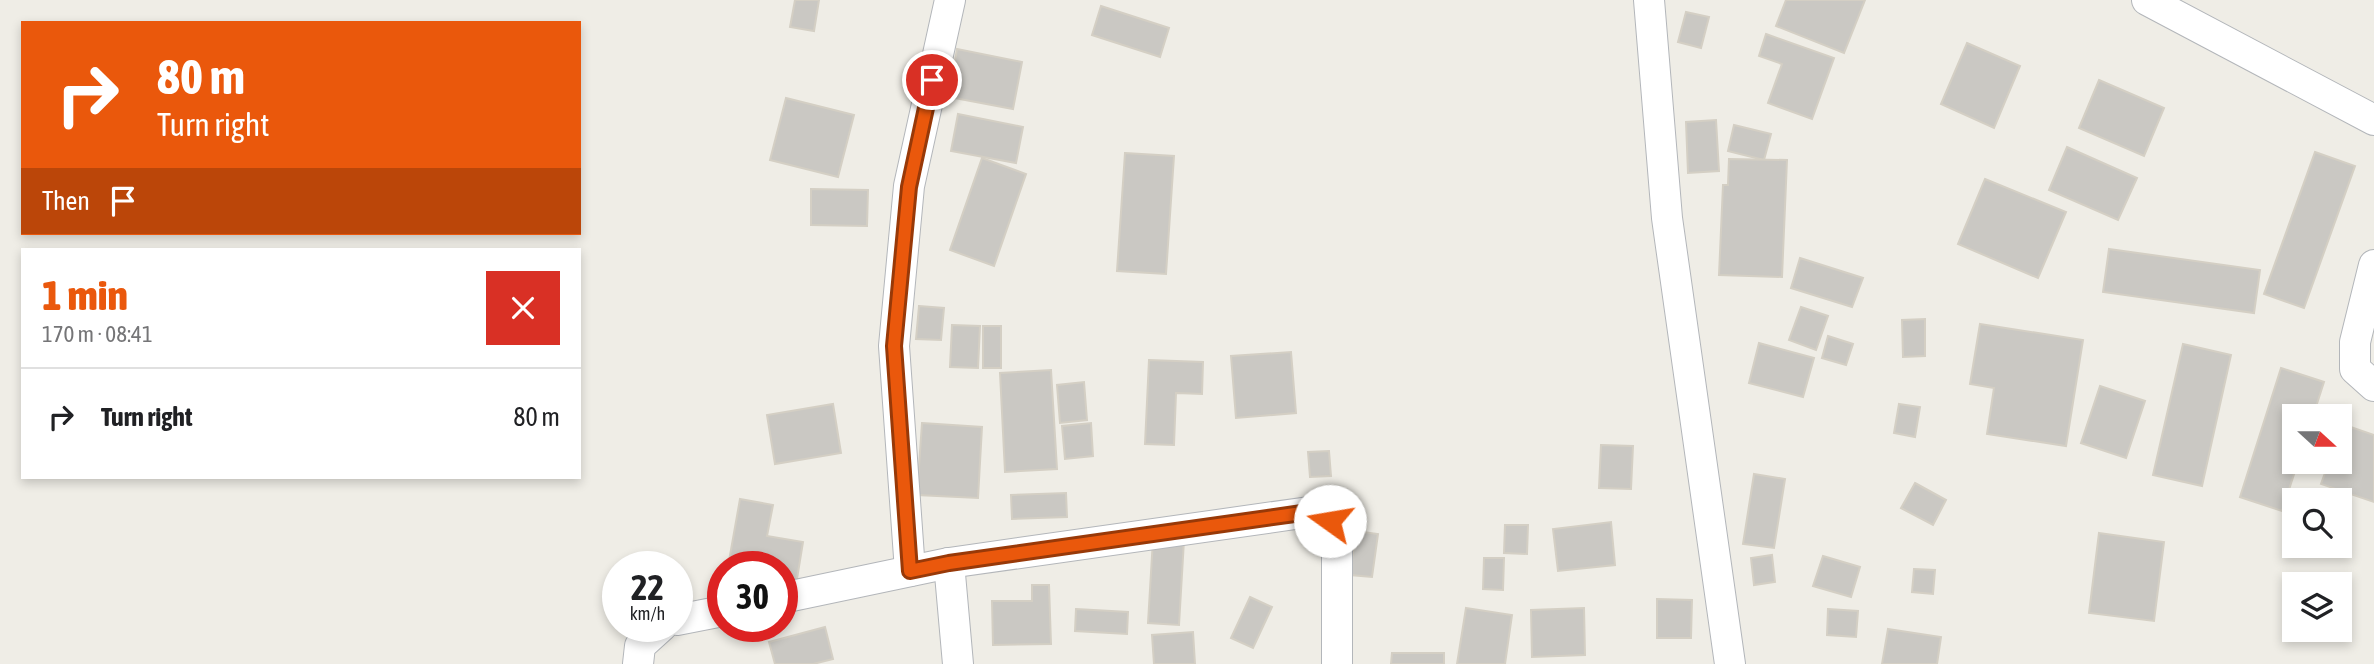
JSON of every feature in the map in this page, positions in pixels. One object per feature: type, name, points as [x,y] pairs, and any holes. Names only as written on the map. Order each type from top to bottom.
[{"type":"street","points":[[910,571],[894,346],[909,187],[950,0]]},
{"type":"street","points":[[1648,0],[1667,218],[1730,664]]},
{"type":"street","points":[[2147,0],[2374,120]]},
{"type":"street","points":[[2374,265],[2356,341],[2355,369],[2374,386]]},
{"type":"street","points":[[798,595],[949,563],[1309,512],[1330,521],[1337,543],[1337,664]]},
{"type":"street","points":[[949,563],[958,664]]},
{"type":"street","points":[[638,664],[640,646],[644,642]]},
{"type":"building","points":[[795,0],[819,0],[814,31],[790,27]]},
{"type":"building","points":[[1786,0],[1865,0],[1844,53],[1776,26]]},
{"type":"building","points":[[1101,6],[1169,28],[1160,57],[1092,35]]},
{"type":"building","points":[[1686,12],[1709,17],[1701,48],[1678,42]]},
{"type":"building","points":[[1766,34],[1834,58],[1812,119],[1768,103],[1782,64],[1759,56]]},
{"type":"building","points":[[1967,43],[2020,66],[1994,128],[1941,104]]},
{"type":"building","points":[[957,49],[1022,62],[1013,109],[949,97]]},
{"type":"building","points":[[2099,80],[2164,108],[2144,156],[2079,128]]},
{"type":"building","points":[[786,98],[854,115],[838,177],[770,160]]},
{"type":"building","points":[[958,114],[1023,127],[1016,163],[951,151]]},
{"type":"building","points":[[1716,120],[1719,171],[1688,173],[1686,122]]},
{"type":"building","points":[[1734,125],[1771,134],[1764,160],[1728,151]]},
{"type":"building","points":[[2067,147],[2137,178],[2118,220],[2049,190]]},
{"type":"building","points":[[2315,152],[2355,166],[2304,308],[2264,294]]},
{"type":"building","points":[[1125,153],[1174,156],[1166,274],[1117,271]]},
{"type":"building","points":[[982,158],[1026,174],[994,266],[950,250]]},
{"type":"building","points":[[1729,159],[1787,160],[1782,277],[1719,275],[1723,185],[1728,185]]},
{"type":"building","points":[[1985,179],[2066,212],[2038,278],[1958,244]]},
{"type":"building","points":[[811,189],[868,190],[867,226],[811,225]]},
{"type":"building","points":[[2109,249],[2260,270],[2254,313],[2103,292]]},
{"type":"building","points":[[1800,258],[1863,278],[1852,307],[1791,288]]},
{"type":"building","points":[[919,306],[944,308],[941,340],[916,339]]},
{"type":"building","points":[[1801,307],[1828,316],[1816,350],[1789,340]]},
{"type":"building","points":[[1925,319],[1925,356],[1903,357],[1902,320]]},
{"type":"building","points":[[1980,324],[2083,340],[2066,446],[1987,434],[1994,388],[1970,384]]},
{"type":"building","points":[[952,325],[980,326],[978,368],[950,367]]},
{"type":"building","points":[[983,326],[1001,326],[1001,368],[983,368]]},
{"type":"building","points":[[1828,336],[1853,344],[1846,365],[1822,358]]},
{"type":"building","points":[[1759,343],[1814,358],[1803,397],[1749,383]]},
{"type":"building","points":[[2183,344],[2231,355],[2202,486],[2153,475]]},
{"type":"building","points":[[1291,352],[1296,413],[1236,418],[1231,356]]},
{"type":"building","points":[[1149,360],[1203,362],[1202,394],[1176,393],[1174,445],[1145,444]]},
{"type":"building","points":[[2281,368],[2324,382],[2317,404],[2282,404],[2282,474],[2294,474],[2290,488],[2282,488],[2282,511],[2240,497]]},
{"type":"building","points":[[1051,370],[1057,469],[1005,472],[1000,373]]},
{"type":"building","points":[[1084,382],[1087,420],[1060,423],[1057,385]]},
{"type":"building","points":[[2100,386],[2145,401],[2126,458],[2081,443]]},
{"type":"building","points":[[833,404],[841,453],[775,464],[767,415]]},
{"type":"building","points":[[1899,404],[1920,407],[1915,437],[1894,433]]},
{"type":"building","points":[[922,423],[982,427],[978,498],[917,495]]},
{"type":"building","points":[[1091,423],[1093,456],[1065,459],[1062,426]]},
{"type":"building","points":[[2352,427],[2374,435],[2374,502],[2352,495],[2352,488],[2333,488],[2321,484],[2325,474],[2352,474]]},
{"type":"building","points":[[1601,445],[1633,446],[1631,489],[1599,488]]},
{"type":"building","points":[[1329,451],[1331,476],[1310,477],[1308,452]]},
{"type":"building","points":[[1754,474],[1785,479],[1774,548],[1743,544]]},
{"type":"building","points":[[1915,483],[1946,500],[1933,525],[1901,508]]},
{"type":"building","points":[[1066,493],[1067,517],[1012,519],[1011,495]]},
{"type":"building","points":[[740,499],[773,505],[767,536],[803,542],[798,573],[798,551],[731,551]]},
{"type":"building","points":[[1611,522],[1615,565],[1558,571],[1553,529]]},
{"type":"building","points":[[1505,525],[1528,525],[1527,554],[1504,553]]},
{"type":"building","points":[[1356,531],[1378,534],[1372,577],[1350,575]]},
{"type":"building","points":[[2099,533],[2164,542],[2154,621],[2089,613]]},
{"type":"building","points":[[1153,539],[1184,540],[1179,625],[1148,623]]},
{"type":"building","points":[[1772,555],[1775,582],[1754,585],[1751,558]]},
{"type":"building","points":[[1823,556],[1860,567],[1851,597],[1813,586]]},
{"type":"building","points":[[1484,558],[1504,558],[1503,590],[1483,589]]},
{"type":"building","points":[[1914,569],[1935,570],[1933,594],[1912,592]]},
{"type":"building","points":[[1032,585],[1049,585],[1051,644],[993,645],[992,601],[1032,601]]},
{"type":"building","points":[[1250,597],[1272,607],[1253,648],[1231,638]]},
{"type":"building","points":[[1657,599],[1692,600],[1691,638],[1657,638]]},
{"type":"building","points":[[1466,608],[1512,615],[1505,664],[1457,664]]},
{"type":"building","points":[[1584,608],[1585,655],[1532,657],[1531,610]]},
{"type":"building","points":[[1076,609],[1128,612],[1127,634],[1075,631]]},
{"type":"building","points":[[1828,609],[1858,611],[1856,637],[1827,635]]},
{"type":"building","points":[[825,627],[833,659],[813,664],[775,664],[769,642],[798,642],[798,634]]},
{"type":"building","points":[[1888,629],[1941,637],[1937,664],[1882,664]]},
{"type":"building","points":[[1193,632],[1195,664],[1154,664],[1152,635]]},
{"type":"building","points":[[1392,653],[1444,653],[1444,664],[1391,664]]},
{"type":"route","points":[[932,80],[909,187],[894,346],[910,571],[949,563],[1309,512],[1330,521]]}]
